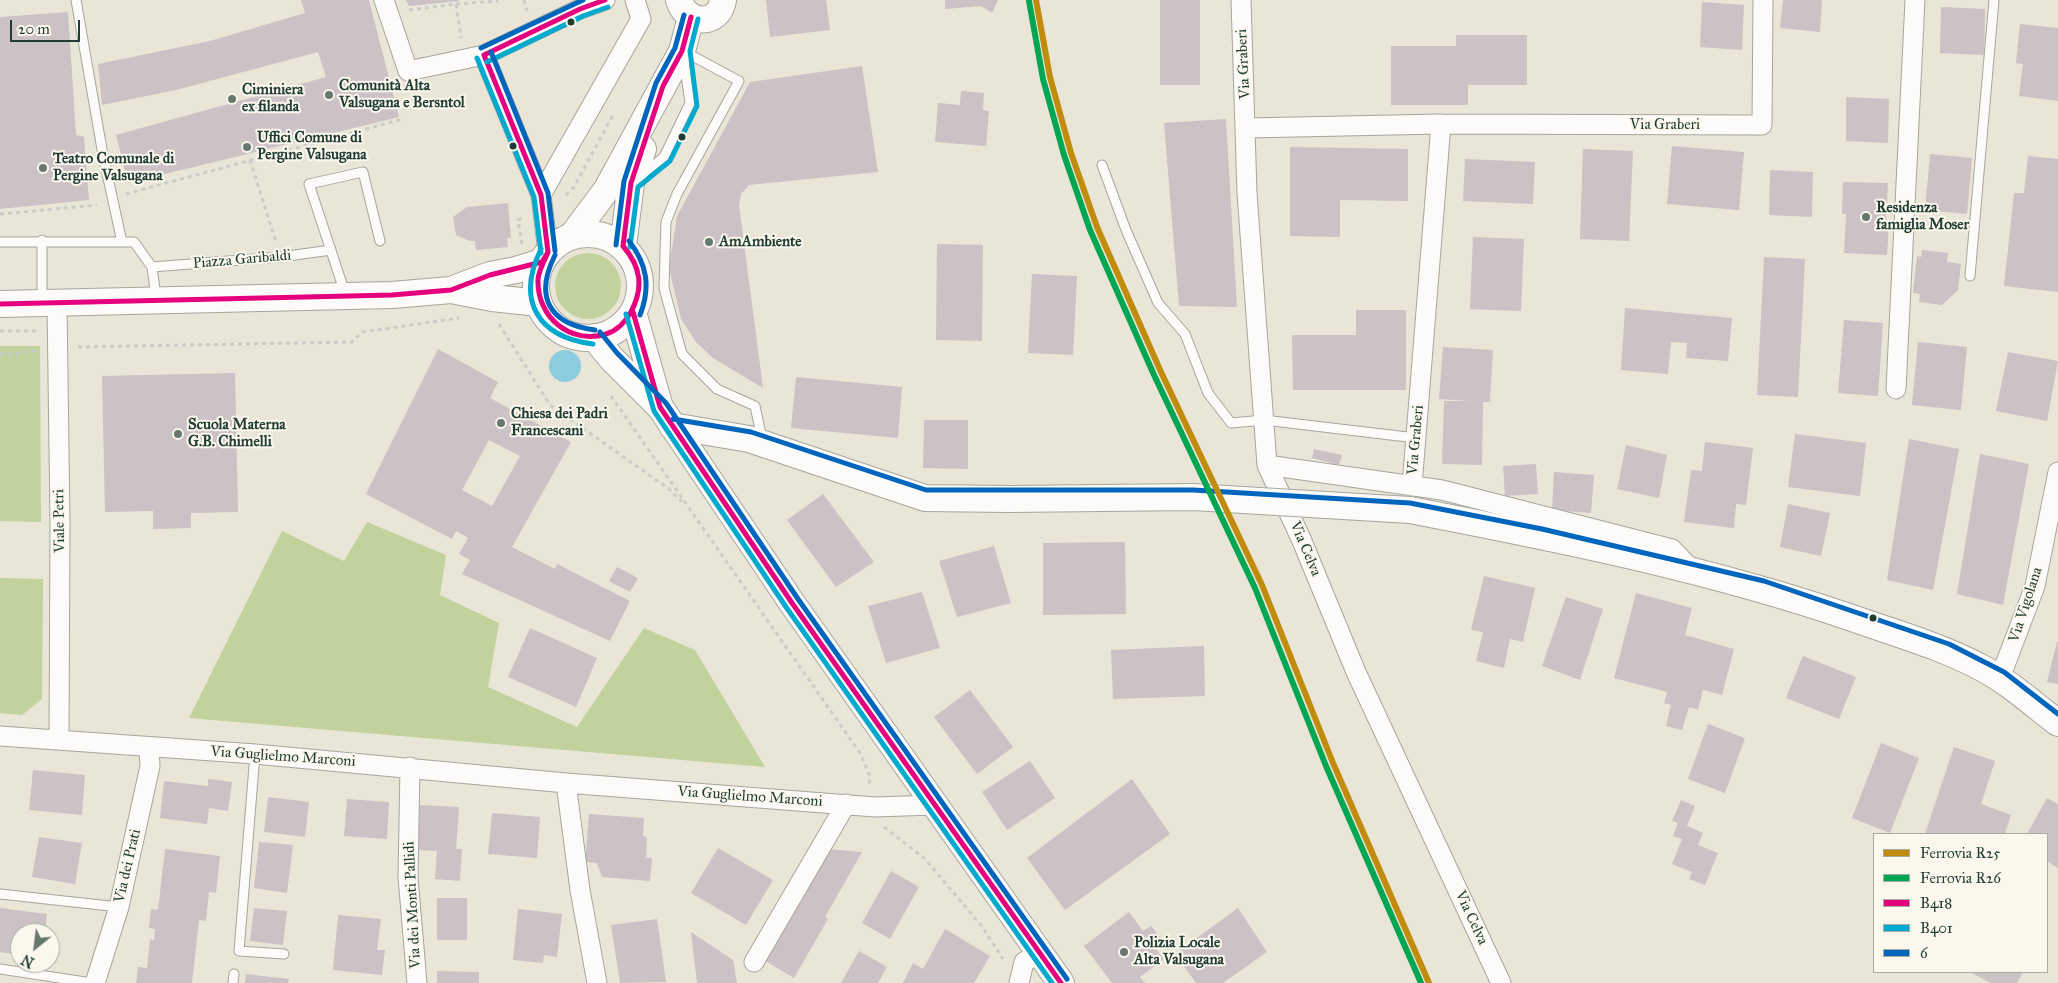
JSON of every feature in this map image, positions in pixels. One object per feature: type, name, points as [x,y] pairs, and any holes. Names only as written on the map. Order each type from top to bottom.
[{"type":"main road","points":[[572,236],[607,189],[682,51],[685,9],[706,19],[719,11],[723,0]]},
{"type":"main road","points":[[622,246],[632,183],[664,86]]},
{"type":"main road","points":[[451,290],[490,275],[516,270],[545,257],[559,243],[572,236],[590,234],[607,237],[622,246],[633,259],[639,274],[640,295],[633,312],[624,324],[612,332],[583,339]]},
{"type":"main road","points":[[540,311],[537,279],[545,257]]},
{"type":"main road","points":[[0,304],[346,296],[451,290],[492,298],[540,311],[561,329],[581,337],[610,358],[666,416],[792,603],[1062,983]]},
{"type":"main road","points":[[633,312],[666,416]]},
{"type":"main road","points":[[666,416],[707,430],[763,444],[925,498],[1411,498],[1541,536],[1693,571],[1781,594],[1947,651],[2000,678],[2058,723]]},
{"type":"street","points":[[384,0],[408,71],[484,55],[580,9],[605,0]]},
{"type":"street","points":[[541,194],[641,19],[635,0]]},
{"type":"street","name":"Via Graberi","points":[[1241,0],[1247,128],[1247,193],[1267,465]]},
{"type":"street","name":"Via Graberi","points":[[1247,128],[1442,124],[1762,125],[1764,0]]},
{"type":"street","points":[[1896,389],[1915,0]]},
{"type":"street","points":[[484,55],[541,194],[545,257]]},
{"type":"street","name":"Via Graberi","points":[[1411,498],[1442,124]]},
{"type":"street","name":"Viale Petri","points":[[49,303],[60,522],[59,740]]},
{"type":"street","points":[[1267,465],[1411,498]]},
{"type":"street","name":"Via Celva","points":[[1267,465],[1302,541],[1356,672],[1501,983]]},
{"type":"street","name":"Via Vigolana","points":[[2000,678],[2035,586],[2058,472]]},
{"type":"street","name":"Via Guglielmo Marconi","points":[[0,736],[255,754],[566,783],[875,807],[934,805]]},
{"type":"street","name":"Via dei Prati","points":[[93,983],[119,907],[150,766],[149,747]]},
{"type":"street","name":"Via dei Monti Pallidi","points":[[410,767],[408,877],[417,983]]},
{"type":"street","points":[[566,783],[580,890],[597,983]]},
{"type":"street","points":[[754,962],[846,804]]},
{"type":"street","points":[[1019,983],[1024,962],[1039,953]]},
{"type":"lane","points":[[76,0],[103,155],[122,242]]},
{"type":"lane","points":[[1970,276],[1994,0]]},
{"type":"lane","points":[[632,183],[664,157],[690,103],[682,51]]},
{"type":"lane","points":[[682,51],[739,81],[677,194],[666,222],[664,288],[682,354],[717,389],[755,406],[763,444]]},
{"type":"lane","points":[[1102,165],[1126,230],[1158,303],[1185,334],[1208,393],[1231,423],[1264,420],[1416,438]]},
{"type":"lane","points":[[346,296],[309,184],[362,172],[380,241]]},
{"type":"lane","points":[[42,240],[49,303]]},
{"type":"lane","points":[[0,242],[42,240],[134,242],[152,267],[156,300]]},
{"type":"lane","name":"Piazza Garibaldi","points":[[152,267],[280,257],[331,250]]},
{"type":"lane","points":[[255,754],[239,951],[284,954]]},
{"type":"lane","points":[[0,894],[119,907]]},
{"type":"lane","points":[[0,969],[93,983]]},
{"type":"path","points":[[407,11],[498,0]]},
{"type":"path","points":[[524,0],[526,9]]},
{"type":"path","points":[[456,4],[461,39]]},
{"type":"path","points":[[124,186],[126,194],[403,119]]},
{"type":"path","points":[[250,160],[280,257]]},
{"type":"path","points":[[0,214],[98,206],[97,201]]},
{"type":"path","points":[[540,311],[583,339]]},
{"type":"path","points":[[74,347],[352,342],[362,332],[464,316],[435,316]]},
{"type":"path","points":[[498,322],[550,405],[669,489],[689,510]]},
{"type":"path","points":[[0,331],[43,330]]},
{"type":"path","points":[[0,354],[18,354],[41,350]]},
{"type":"path","points":[[608,392],[860,753],[870,776],[869,793]]},
{"type":"path","points":[[689,510],[694,507]]},
{"type":"path","points":[[880,820],[886,830],[924,858],[981,925],[1006,964]]},
{"type":"green space","points":[[581,253],[595,253],[607,258],[616,267],[621,279],[619,299],[612,310],[595,319],[581,319],[569,314],[560,305],[555,293],[555,279],[560,267],[569,258]]},
{"type":"green space","points":[[0,346],[40,346],[41,522],[0,521]]},
{"type":"green space","points":[[367,522],[446,555],[440,595],[499,623],[488,687],[577,727],[644,628],[695,650],[765,767],[189,718],[282,531],[344,561]]},
{"type":"green space","points":[[0,578],[43,579],[42,699],[22,715],[0,713]]},
{"type":"water","points":[[565,350],[571,351],[576,355],[580,360],[580,372],[576,377],[571,381],[565,382],[559,381],[554,377],[550,372],[549,366],[550,360],[554,355],[559,351]]},
{"type":"building","name":"Comunità Alta Valsugana e Bersntol","points":[[301,0],[369,0],[399,117],[128,183],[116,135],[326,77],[318,52],[176,90],[102,105],[98,64],[210,41],[305,13]]},
{"type":"building","points":[[406,0],[459,0],[459,1],[409,6]]},
{"type":"building","points":[[766,0],[826,0],[830,30],[770,37]]},
{"type":"building","points":[[945,0],[998,0],[992,13],[981,6],[945,9]]},
{"type":"building","points":[[1160,0],[1200,0],[1200,85],[1160,85]]},
{"type":"building","points":[[1783,0],[1822,0],[1820,32],[1780,28]]},
{"type":"building","points":[[1702,2],[1744,5],[1742,50],[1700,47]]},
{"type":"building","points":[[1941,7],[1985,9],[1984,55],[1940,53]]},
{"type":"building","name":"Teatro Comunale di Pergine Valsugana","points":[[68,12],[76,135],[84,137],[89,200],[0,209],[0,17]]},
{"type":"building","points":[[2020,24],[2058,28],[2058,101],[2019,96],[2023,64],[2016,63]]},
{"type":"building","points":[[1456,35],[1527,35],[1527,85],[1468,85],[1468,105],[1391,105],[1391,46],[1456,46]]},
{"type":"building","name":"AmAmbiente","points":[[862,66],[878,172],[749,185],[741,194],[739,205],[763,388],[713,358],[696,342],[681,319],[669,268],[677,216],[750,82]]},
{"type":"building","points":[[961,91],[984,93],[983,110],[989,111],[986,146],[935,142],[938,103],[960,105]]},
{"type":"building","points":[[1846,97],[1889,99],[1888,143],[1846,141]]},
{"type":"building","points":[[1226,119],[1237,307],[1179,306],[1164,123]]},
{"type":"building","points":[[1672,146],[1744,152],[1739,210],[1667,204]]},
{"type":"building","points":[[1290,147],[1408,149],[1408,201],[1340,200],[1340,237],[1290,236]]},
{"type":"building","points":[[1583,149],[1633,151],[1629,241],[1580,239]]},
{"type":"building","points":[[1930,154],[1972,158],[1967,214],[1925,210]]},
{"type":"building","points":[[2028,156],[2058,159],[2058,292],[2004,286],[2014,193],[2024,193]]},
{"type":"building","points":[[1465,159],[1535,162],[1533,204],[1463,201]]},
{"type":"building","points":[[1770,170],[1813,172],[1812,217],[1769,215]]},
{"type":"building","name":"Residenza famiglia Moser","points":[[1843,182],[1888,183],[1886,220],[1889,221],[1887,255],[1844,253],[1846,214],[1842,214]]},
{"type":"building","points":[[508,203],[511,238],[507,238],[508,247],[476,250],[475,241],[470,241],[456,235],[453,217],[467,207]]},
{"type":"building","points":[[1473,237],[1524,239],[1521,311],[1470,309]]},
{"type":"building","points":[[937,244],[983,245],[982,341],[936,340]]},
{"type":"building","points":[[1922,250],[1948,253],[1947,262],[1961,264],[1958,290],[1942,305],[1919,302],[1920,294],[1913,293],[1917,256],[1921,257]]},
{"type":"building","points":[[1764,257],[1805,259],[1798,397],[1757,395]]},
{"type":"building","points":[[1032,274],[1077,276],[1073,355],[1028,353]]},
{"type":"building","points":[[1625,308],[1732,318],[1728,361],[1686,358],[1687,343],[1671,342],[1668,374],[1621,370]]},
{"type":"building","points":[[1356,310],[1406,310],[1406,390],[1293,390],[1292,335],[1356,335]]},
{"type":"building","points":[[1844,320],[1883,323],[1878,396],[1838,393]]},
{"type":"building","points":[[1918,342],[1967,347],[1961,410],[1912,405]]},
{"type":"building","points":[[1443,347],[1493,350],[1490,402],[1483,402],[1482,465],[1442,464],[1444,401],[1470,401],[1439,399]]},
{"type":"building","points":[[438,349],[498,382],[490,398],[571,442],[512,547],[555,569],[557,564],[630,601],[610,641],[462,574],[470,560],[459,554],[468,538],[456,531],[452,539],[366,494]],"holes":[[[489,440],[520,456],[492,506],[462,490]]]},
{"type":"building","points":[[2008,352],[2058,361],[2047,421],[1996,411]]},
{"type":"building","points":[[235,373],[238,512],[191,513],[191,528],[153,529],[153,511],[105,512],[102,376]]},
{"type":"building","points":[[796,377],[902,387],[898,438],[791,428]]},
{"type":"building","points":[[924,420],[968,420],[968,469],[923,468]]},
{"type":"building","points":[[1795,434],[1866,443],[1860,496],[1788,487]]},
{"type":"building","points":[[1909,439],[1959,449],[1933,590],[1887,580]]},
{"type":"building","points":[[1705,442],[1753,448],[1746,505],[1736,504],[1734,528],[1684,522],[1691,470],[1702,471]]},
{"type":"building","points":[[1626,445],[1667,455],[1659,498],[1617,489]]},
{"type":"building","points":[[1314,449],[1342,455],[1339,465],[1312,458]]},
{"type":"building","points":[[1980,454],[2029,464],[2003,605],[1957,594]]},
{"type":"building","points":[[1536,464],[1538,494],[1505,496],[1503,466]]},
{"type":"building","points":[[1554,472],[1594,475],[1591,513],[1552,510]]},
{"type":"building","points":[[823,494],[874,562],[836,587],[787,520]]},
{"type":"building","points":[[1788,504],[1830,513],[1821,556],[1780,547]]},
{"type":"building","points":[[1125,542],[1126,614],[1043,615],[1043,543]]},
{"type":"building","points":[[994,546],[1011,603],[957,617],[939,561]]},
{"type":"building","points":[[617,567],[638,578],[630,592],[609,581]]},
{"type":"building","points":[[1484,576],[1535,588],[1523,642],[1510,639],[1504,668],[1476,661],[1483,632],[1471,630]]},
{"type":"building","points":[[922,592],[940,648],[886,663],[868,606]]},
{"type":"building","points":[[1636,593],[1692,608],[1685,635],[1734,649],[1722,695],[1703,690],[1698,710],[1689,707],[1682,730],[1666,726],[1671,705],[1664,703],[1667,692],[1614,678]]},
{"type":"building","points":[[1566,597],[1603,609],[1580,680],[1542,666]]},
{"type":"building","points":[[530,628],[597,658],[576,707],[508,677]]},
{"type":"building","points":[[2058,642],[2058,684],[2047,682]]},
{"type":"building","points":[[1204,646],[1205,696],[1113,699],[1111,650]]},
{"type":"building","points":[[1803,656],[1856,677],[1839,719],[1786,698]]},
{"type":"building","points":[[970,690],[1013,747],[977,774],[934,717]]},
{"type":"building","points":[[1708,724],[1745,738],[1725,793],[1688,779]]},
{"type":"building","points":[[1881,743],[1919,758],[1890,833],[1852,818]]},
{"type":"building","points":[[1954,747],[1995,761],[1981,804],[2011,815],[2005,833],[1925,833]]},
{"type":"building","points":[[1030,761],[1055,798],[1007,830],[982,792]]},
{"type":"building","points":[[33,770],[85,775],[82,815],[29,810]]},
{"type":"building","points":[[208,779],[232,782],[228,811],[209,808],[207,824],[160,818],[164,781],[208,786]]},
{"type":"building","points":[[1132,779],[1170,834],[1065,910],[1027,858]]},
{"type":"building","points":[[268,797],[309,802],[305,837],[264,832]]},
{"type":"building","points":[[2047,798],[2058,804],[2058,868],[2048,862],[2048,833],[2028,833]]},
{"type":"building","points":[[347,799],[389,802],[387,839],[344,836]]},
{"type":"building","points":[[1681,800],[1695,806],[1687,826],[1703,833],[1698,845],[1718,853],[1705,885],[1689,879],[1692,872],[1672,864],[1682,839],[1673,836],[1678,823],[1672,821]]},
{"type":"building","points":[[420,805],[459,807],[456,849],[462,849],[460,881],[435,879],[437,851],[417,850]]},
{"type":"building","points":[[492,813],[540,817],[537,858],[488,854]]},
{"type":"building","points":[[589,814],[644,818],[643,836],[647,837],[646,858],[652,858],[650,881],[602,877],[597,863],[585,862]]},
{"type":"building","points":[[39,837],[82,843],[75,884],[32,877]]},
{"type":"building","points":[[259,842],[293,845],[287,893],[254,888]]},
{"type":"building","points":[[718,848],[773,880],[746,925],[691,893]]},
{"type":"building","points":[[165,849],[220,856],[216,893],[209,892],[206,921],[199,920],[192,983],[136,983],[138,967],[147,968],[150,939],[154,940],[155,929],[149,928],[151,909],[158,910]]},
{"type":"building","points":[[827,849],[862,852],[825,917],[828,919],[794,978],[762,959]]},
{"type":"building","points":[[891,871],[919,887],[890,939],[862,923]]},
{"type":"building","points":[[437,898],[467,898],[467,940],[437,940]]},
{"type":"building","points":[[0,908],[47,914],[46,923],[10,923],[10,954],[0,952]]},
{"type":"building","points":[[254,908],[287,911],[283,945],[250,941]]},
{"type":"building","points":[[1238,908],[1267,952],[1223,983],[1196,983],[1175,954]]},
{"type":"building","points":[[518,909],[562,914],[557,957],[544,955],[543,963],[513,960]]},
{"type":"building","name":"Polizia Locale Alta Valsugana","points":[[1129,912],[1143,931],[1151,926],[1162,939],[1153,945],[1164,959],[1140,977],[1145,983],[1112,983],[1084,946]]},
{"type":"building","points":[[338,915],[381,919],[377,950],[385,950],[382,975],[333,970]]},
{"type":"building","points":[[657,919],[666,982],[620,983],[611,925]]},
{"type":"building","points":[[945,929],[990,956],[974,983],[903,983],[913,963],[923,969]]},
{"type":"building","points":[[691,932],[733,960],[737,983],[697,983]]},
{"type":"building","points":[[859,951],[887,967],[878,983],[841,983]]},
{"type":"building","points":[[437,971],[479,972],[479,983],[437,983]]},
{"type":"building","points":[[1972,973],[2022,973],[2017,983],[1991,983]]},
{"type":"building","points":[[246,974],[289,979],[288,983],[245,983]]},
{"type":"rail line","name":"R25","points":[[1036,0],[1050,77],[1071,153],[1097,227],[1161,372],[1262,585],[1333,763],[1429,983]]},
{"type":"rail line","name":"R26","points":[[1029,1],[1043,79],[1064,155],[1090,230],[1154,375],[1255,588],[1326,766],[1421,983]]},
{"type":"transit line","name":"6","points":[[481,48],[583,0]]},
{"type":"transit line","name":"B418","points":[[484,55],[580,9],[605,0]]},
{"type":"transit line","name":"B401","points":[[487,62],[583,16],[608,7]]},
{"type":"transit line","name":"6","points":[[616,245],[624,181],[656,83],[675,48],[684,15]]},
{"type":"transit line","name":"B418","points":[[623,246],[631,183],[663,86],[682,51],[691,17]]},
{"type":"transit line","name":"B401","points":[[630,247],[638,187],[670,161],[697,106],[690,51],[698,19]]},
{"type":"transit line","name":"6","points":[[491,52],[548,193],[555,251]]},
{"type":"transit line","name":"B418","points":[[484,55],[541,195],[548,252]]},
{"type":"transit line","name":"B401","points":[[477,58],[534,197],[541,253]]},
{"type":"transit line","name":"6","points":[[629,241],[640,258],[645,276],[645,295],[640,315]]},
{"type":"transit line","name":"B418","points":[[548,252],[538,277],[539,293],[543,306],[558,325],[568,332],[593,336],[610,333],[617,328],[624,322],[635,303],[638,294],[639,277],[634,262],[623,246]]},
{"type":"transit line","name":"B401","points":[[541,249],[534,267],[531,284],[532,300],[537,313],[545,324],[558,333],[574,340],[593,344]]},
{"type":"transit line","name":"B418","points":[[0,304],[392,295],[451,290],[490,275],[542,262],[548,252]]},
{"type":"transit line","name":"6","points":[[555,255],[546,284],[546,296],[550,306],[566,322],[595,330]]},
{"type":"transit line","name":"B418","points":[[633,312],[660,407],[792,603],[1061,983]]},
{"type":"transit line","name":"B401","points":[[626,314],[654,411],[786,607],[1052,983]]},
{"type":"transit line","name":"6","points":[[600,332],[617,353],[666,403],[798,599],[1067,979]]},
{"type":"transit line","name":"6","points":[[673,419],[751,432],[926,490],[1193,490],[1410,503],[1542,529],[1764,581],[1949,644],[2004,672],[2058,714]]},
{"type":"place","name":"Comunità Alta Valsugana e Bersntol","points":[[329,95]]},
{"type":"place","name":"Ciminiera ex filanda","points":[[232,99]]},
{"type":"place","name":"Uffici Comune di Pergine Valsugana","points":[[247,147]]},
{"type":"place","name":"Teatro Comunale di Pergine Valsugana","points":[[43,168]]},
{"type":"place","name":"Residenza famiglia Moser","points":[[1866,217]]},
{"type":"place","name":"AmAmbiente","points":[[709,242]]},
{"type":"place","name":"Chiesa dei Padri Francescani","points":[[501,423]]},
{"type":"place","name":"Scuola Materna G.B. Chimelli","points":[[178,434]]},
{"type":"place","name":"Polizia Locale Alta Valsugana","points":[[1124,952]]}]
